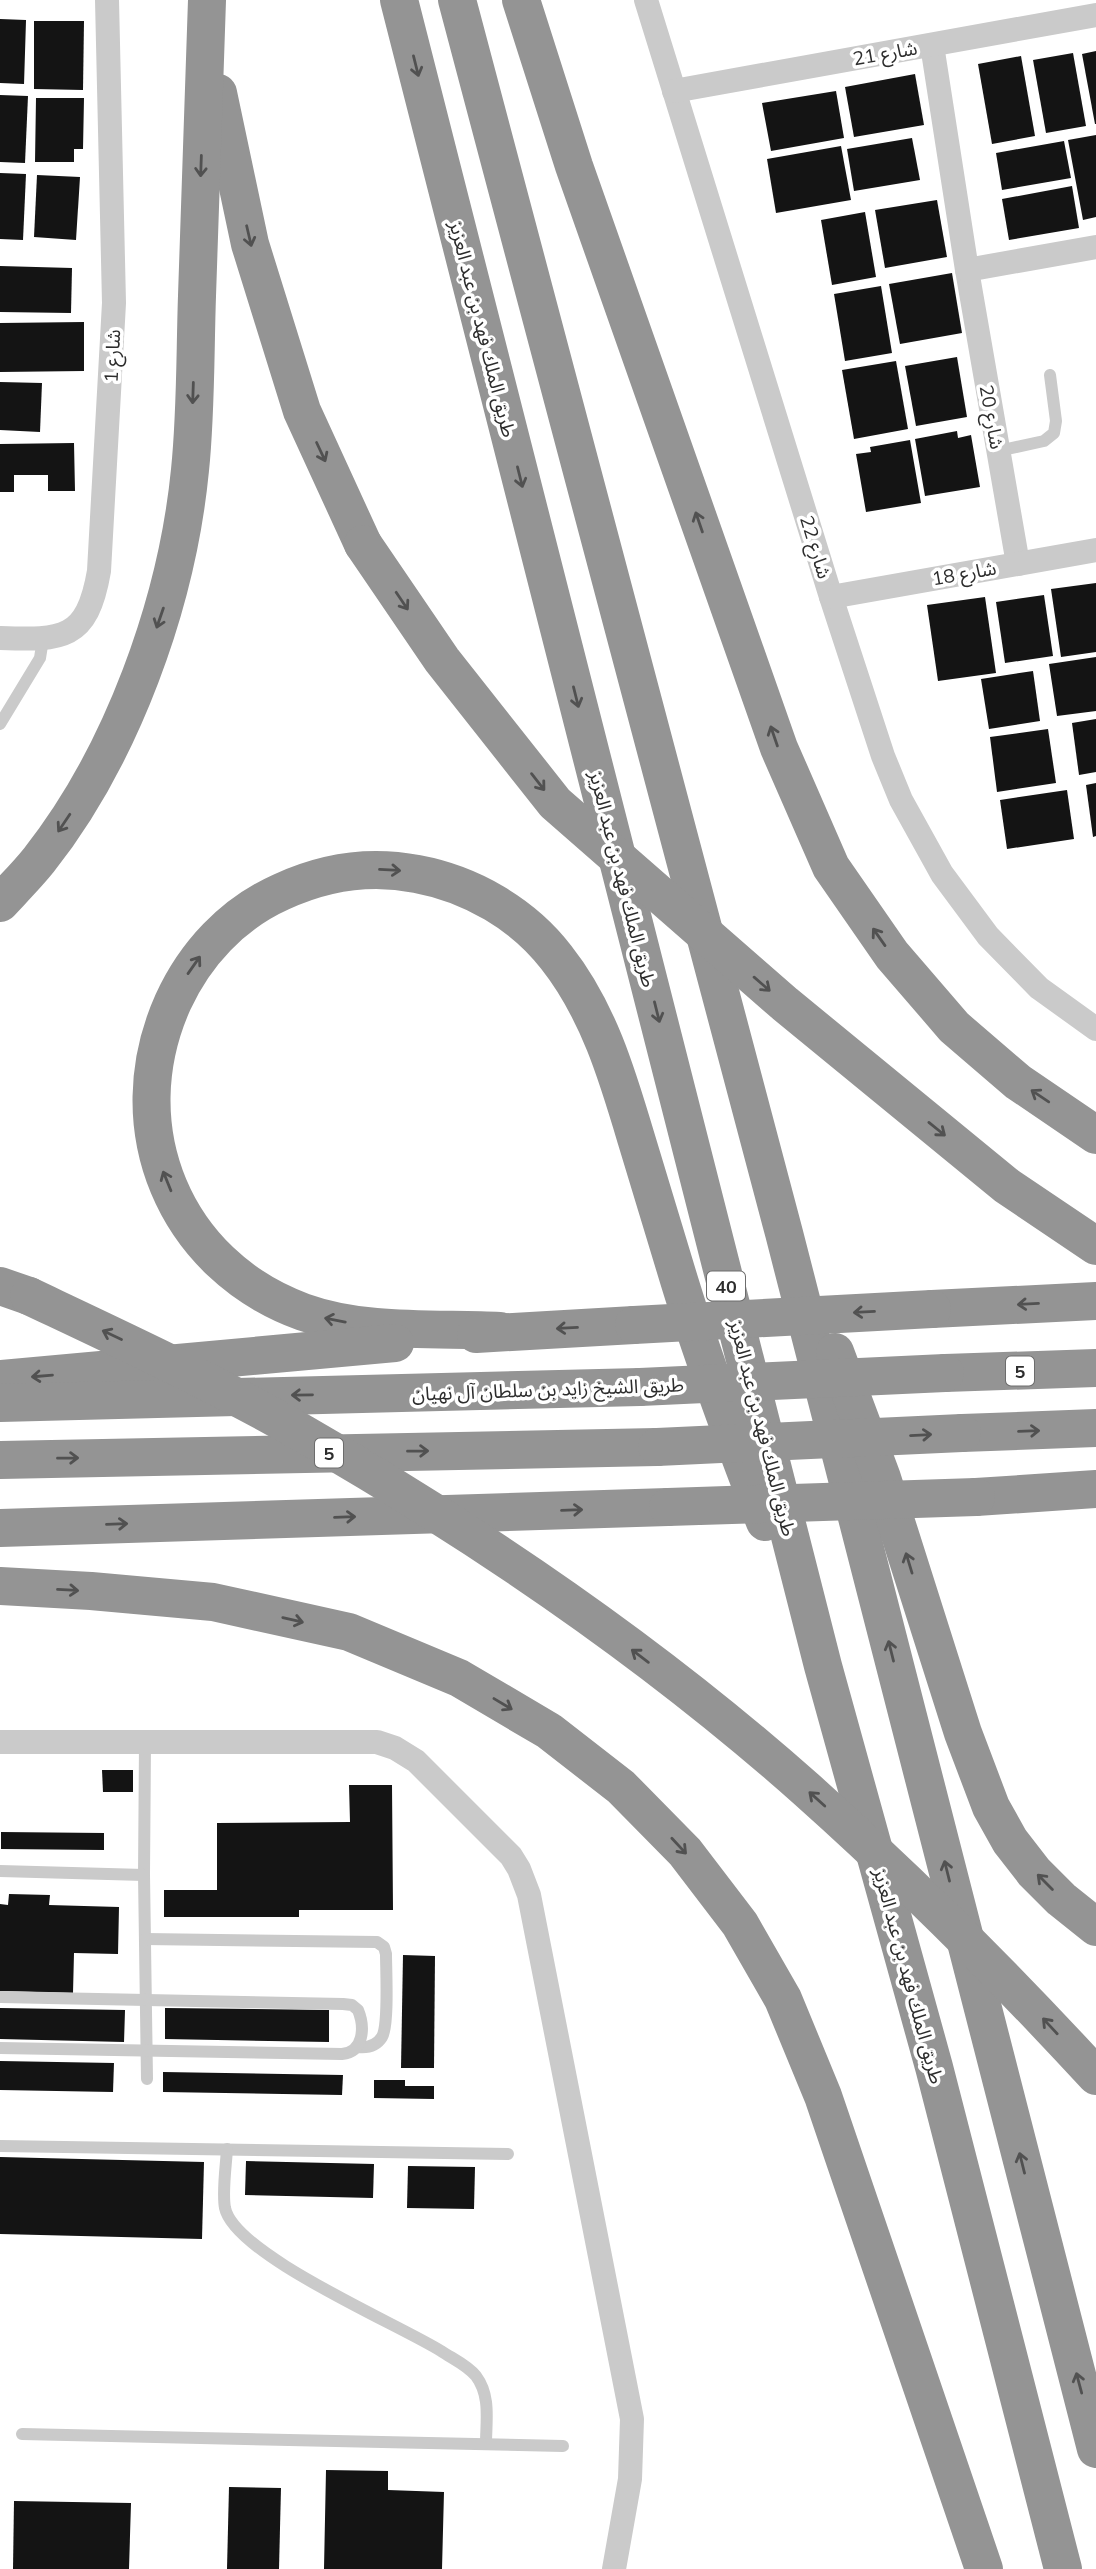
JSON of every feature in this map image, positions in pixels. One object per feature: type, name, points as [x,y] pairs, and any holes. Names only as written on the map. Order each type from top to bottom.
[{"type":"highway","points":[[210,0],[218,94],[250,244],[302,411],[363,544],[442,660],[555,803],[785,1004],[1007,1186],[1096,1246]]},
{"type":"highway","points":[[0,903],[38,860],[95,773],[125,712],[149,652],[176,561],[190,469],[210,0]]},
{"type":"highway","name":"طريق الملك فهد بن عبد العزيز","points":[[399,0],[823,1666],[934,2067],[1063,2569]]},
{"type":"highway","points":[[457,0],[784,1233],[1096,2449]]},
{"type":"highway","points":[[521,0],[574,166],[774,735],[831,867],[892,955],[954,1027],[1018,1082],[1096,1135]]},
{"type":"highway","points":[[500,1331],[353,1323],[308,1314],[246,1282],[227,1267],[195,1232],[176,1201],[160,1166],[151,1116],[152,1073],[161,1031],[180,987],[210,944],[248,909],[271,896],[296,885],[347,871],[400,871],[425,875],[472,891],[515,917],[535,934],[569,973],[597,1024],[610,1055],[683,1295],[715,1389],[823,1666]]},
{"type":"highway","points":[[784,1233],[857,1406],[963,1733],[991,1807],[1010,1841],[1034,1871],[1061,1899],[1096,1927]]},
{"type":"highway","points":[[15,1291],[168,1361],[303,1433],[435,1512],[562,1598],[685,1689],[804,1787],[917,1890],[1025,1999],[1096,2076]]},
{"type":"highway","points":[[0,1379],[246,1358],[500,1331],[1096,1301]]},
{"type":"highway","name":"طريق الشيخ زايد بن سلطان آل نهيان","points":[[0,1403],[640,1387],[1096,1368]]},
{"type":"highway","name":"5","points":[[0,1460],[657,1447],[1096,1428]]},
{"type":"highway","points":[[0,1528],[976,1497],[1096,1489]]},
{"type":"highway","points":[[0,1586],[213,1602],[349,1632],[459,1678],[549,1731],[621,1787],[685,1852],[740,1924],[783,1999],[823,2096],[984,2569]]},
{"type":"street","name":"شارع 1","points":[[0,638],[43,639],[60,637],[70,632],[80,621],[92,599],[99,571],[114,290],[107,0]]},
{"type":"street","name":"شارع 22","points":[[646,0],[831,597],[883,756],[901,800],[942,874],[964,906],[1011,961],[1039,988],[1096,1029]]},
{"type":"street","name":"شارع 21","points":[[674,91],[1096,15]]},
{"type":"street","name":"شارع 20","points":[[932,45],[967,270],[1018,564]]},
{"type":"street","points":[[967,270],[1096,247]]},
{"type":"street","name":"شارع 18","points":[[831,597],[1096,550]]},
{"type":"street","points":[[0,1742],[377,1742],[406,1754],[416,1762],[500,1844],[519,1869],[529,1895],[632,2419],[631,2479],[614,2569]]},
{"type":"lane","points":[[998,451],[1044,441],[1054,433],[1056,421],[1050,375]]},
{"type":"lane","points":[[0,724],[40,658],[43,639]]},
{"type":"lane","points":[[145,1743],[147,2079]]},
{"type":"lane","points":[[0,1871],[144,1875]]},
{"type":"lane","points":[[145,1939],[377,1942],[384,1947],[386,1954],[385,2029],[378,2042],[365,2048],[358,2047]]},
{"type":"lane","points":[[0,1997],[348,2005],[356,2007],[360,2013],[362,2035],[358,2047],[342,2054],[0,2048]]},
{"type":"lane","points":[[0,2146],[508,2154]]},
{"type":"lane","points":[[227,2149],[225,2210],[247,2240],[332,2294],[420,2338],[467,2367],[476,2376],[486,2400],[486,2444]]},
{"type":"lane","points":[[22,2434],[563,2446]]},
{"type":"building","points":[[0,19],[26,20],[24,84],[0,83]]},
{"type":"building","points":[[34,21],[84,21],[83,90],[34,89]]},
{"type":"building","points":[[1096,51],[1096,124],[1095,124],[1082,54]]},
{"type":"building","points":[[1073,53],[1086,126],[1046,133],[1033,60]]},
{"type":"building","points":[[1021,56],[1035,136],[992,144],[978,64]]},
{"type":"building","points":[[915,74],[924,125],[854,137],[845,87]]},
{"type":"building","points":[[836,91],[844,138],[771,151],[762,103]]},
{"type":"building","points":[[0,95],[28,96],[25,163],[0,162]]},
{"type":"building","points":[[36,98],[84,98],[83,149],[74,149],[74,162],[35,162]]},
{"type":"building","points":[[1096,135],[1096,217],[1083,220],[1068,140]]},
{"type":"building","points":[[912,138],[920,180],[854,191],[847,149]]},
{"type":"building","points":[[1064,141],[1071,178],[1002,190],[996,153]]},
{"type":"building","points":[[841,146],[851,200],[776,213],[767,159]]},
{"type":"building","points":[[0,173],[26,174],[23,240],[0,239]]},
{"type":"building","points":[[37,175],[80,177],[76,240],[34,237]]},
{"type":"building","points":[[1072,186],[1079,228],[1009,240],[1002,199]]},
{"type":"building","points":[[937,200],[947,257],[885,268],[875,210]]},
{"type":"building","points":[[865,212],[876,277],[832,285],[821,220]]},
{"type":"building","points":[[0,266],[72,268],[71,313],[0,312]]},
{"type":"building","points":[[952,273],[962,333],[900,344],[889,284]]},
{"type":"building","points":[[881,286],[892,353],[845,361],[834,294]]},
{"type":"building","points":[[84,322],[84,371],[0,372],[0,323]]},
{"type":"building","points":[[957,357],[967,417],[916,426],[905,366]]},
{"type":"building","points":[[896,361],[908,429],[854,439],[842,370]]},
{"type":"building","points":[[0,382],[42,383],[40,432],[0,430]]},
{"type":"building","points":[[957,431],[958,438],[971,435],[980,487],[925,496],[915,439]]},
{"type":"building","points":[[910,440],[921,503],[866,512],[856,454],[871,452],[870,447]]},
{"type":"building","points":[[74,443],[75,491],[48,491],[48,475],[14,475],[14,492],[0,492],[0,444]]},
{"type":"building","points":[[1096,583],[1096,652],[1061,657],[1051,589]]},
{"type":"building","points":[[1044,595],[1053,656],[1005,663],[996,602]]},
{"type":"building","points":[[985,597],[996,673],[938,681],[927,605]]},
{"type":"building","points":[[1096,657],[1096,711],[1057,716],[1049,664]]},
{"type":"building","points":[[1033,671],[1040,721],[989,729],[981,679]]},
{"type":"building","points":[[1096,719],[1096,772],[1079,775],[1072,723]]},
{"type":"building","points":[[1048,729],[1056,783],[997,792],[990,737]]},
{"type":"building","points":[[1096,783],[1096,836],[1093,837],[1086,785]]},
{"type":"building","points":[[1067,790],[1074,839],[1007,849],[1000,800]]},
{"type":"building","points":[[102,1770],[133,1770],[133,1792],[103,1792]]},
{"type":"building","points":[[349,1785],[392,1785],[393,1910],[299,1910],[299,1917],[164,1917],[164,1890],[217,1890],[217,1823],[350,1822]]},
{"type":"building","points":[[1,1832],[104,1833],[104,1850],[1,1849]]},
{"type":"building","points":[[9,1894],[50,1895],[49,1905],[119,1907],[118,1954],[74,1953],[73,1993],[0,1991],[0,1904],[8,1905]]},
{"type":"building","points":[[403,1955],[435,1956],[434,2068],[401,2068]]},
{"type":"building","points":[[0,2008],[125,2010],[124,2042],[0,2039]]},
{"type":"building","points":[[165,2008],[329,2010],[329,2042],[165,2039]]},
{"type":"building","points":[[0,2061],[114,2063],[113,2092],[0,2090]]},
{"type":"building","points":[[163,2072],[343,2075],[342,2095],[163,2092]]},
{"type":"building","points":[[374,2080],[405,2080],[405,2086],[434,2086],[434,2099],[374,2098]]},
{"type":"building","points":[[0,2157],[204,2162],[202,2239],[0,2234]]},
{"type":"building","points":[[246,2161],[374,2164],[373,2198],[245,2195]]},
{"type":"building","points":[[408,2166],[475,2167],[474,2209],[407,2208]]},
{"type":"building","points":[[326,2470],[388,2471],[388,2490],[444,2492],[442,2569],[324,2569]]},
{"type":"building","points":[[229,2487],[281,2488],[279,2569],[227,2569]]},
{"type":"building","points":[[14,2501],[131,2503],[129,2569],[13,2569]]}]
